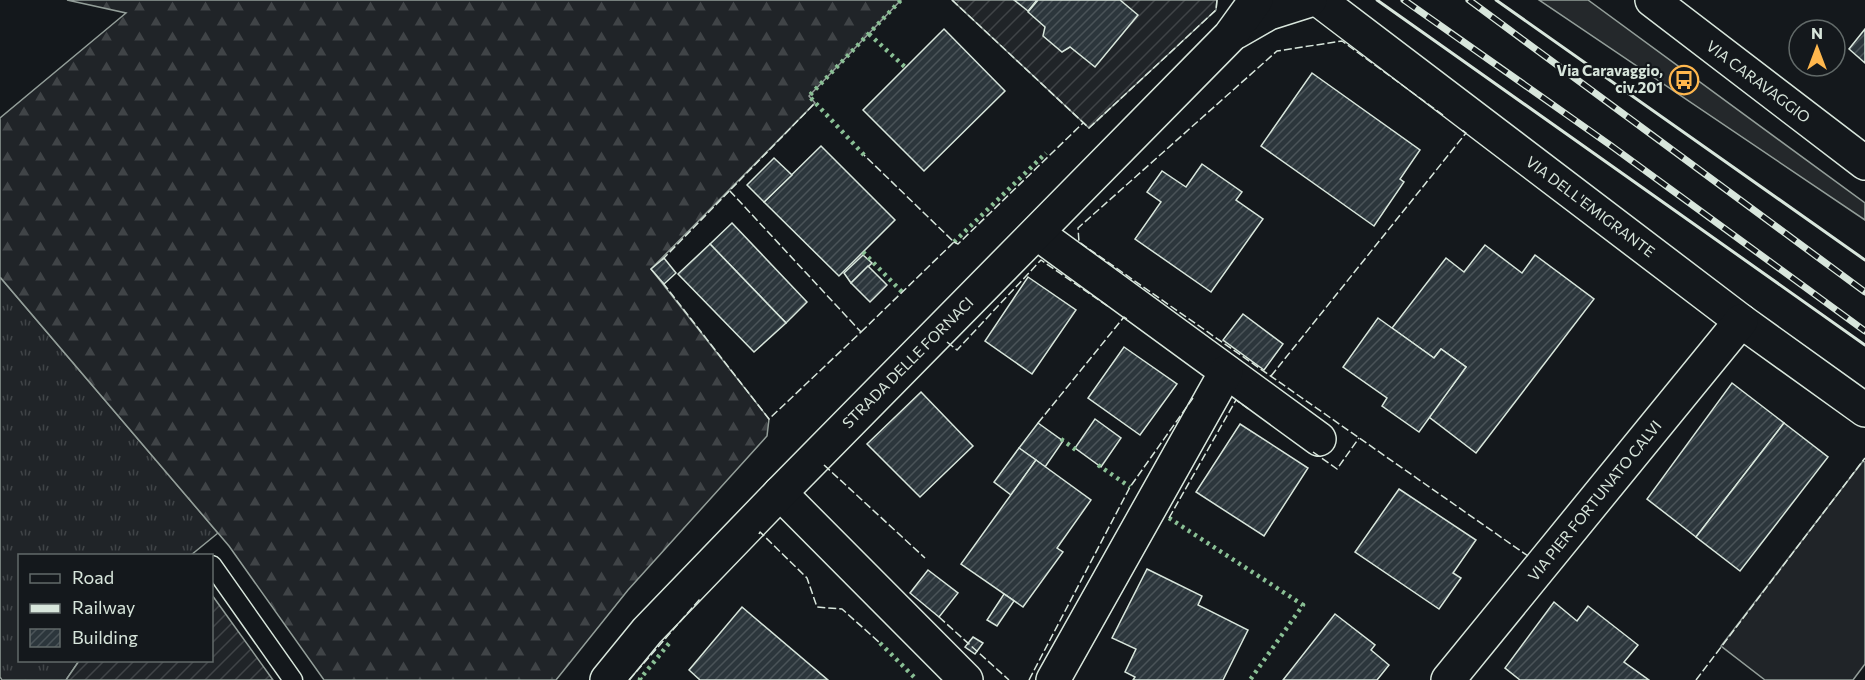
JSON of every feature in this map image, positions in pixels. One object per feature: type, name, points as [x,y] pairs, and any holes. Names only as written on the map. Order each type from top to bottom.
[{"type":"street","name":"STRADA DELLE FORNACI","points":[[607,680],[647,631],[780,493],[1230,36],[1256,0]]},
{"type":"street","name":"STRADA DELLE FORNACI","points":[[1230,36],[1269,13],[1310,0]]},
{"type":"street","name":"VIA DELL'EMIGRANTE","points":[[1318,0],[1742,321],[1865,410]]},
{"type":"street","name":"VIA CARAVAGGIO","points":[[1652,0],[1865,163]]},
{"type":"street","points":[[1037,233],[1319,439]]},
{"type":"street","name":"VIA PIER FORTUNATO CALVI","points":[[1448,680],[1742,321]]},
{"type":"street","points":[[1053,680],[1226,372]]},
{"type":"street","points":[[780,493],[966,680]]},
{"type":"lane","points":[[213,566],[293,680]]},
{"type":"green space","points":[[67,0],[901,0],[809,96],[815,103],[651,269],[769,419],[767,436],[628,590],[556,680],[324,680],[229,546],[0,277],[0,118],[126,13]]},
{"type":"green space","points":[[952,0],[1217,0],[1216,10],[1089,128]]},
{"type":"green space","points":[[0,277],[218,533],[192,554],[18,554],[18,662],[78,662],[66,680],[2,680],[0,677]]},
{"type":"green space","points":[[1863,461],[1865,462],[1865,664],[1853,680],[1765,680],[1721,646]]},
{"type":"green space","points":[[213,596],[273,680],[66,680],[78,662],[213,662]]},
{"type":"shaded area","points":[[1539,0],[1588,0],[1865,203],[1865,220]]},
{"type":"building","points":[[1014,0],[1037,0],[1028,11]]},
{"type":"building","points":[[1038,0],[1120,0],[1138,15],[1095,67],[1070,47],[1062,52],[1043,36],[1045,27],[1028,12]]},
{"type":"building","points":[[944,29],[1005,91],[924,171],[863,110]]},
{"type":"building","points":[[1865,29],[1865,63],[1849,49]]},
{"type":"building","points":[[1312,73],[1420,150],[1400,179],[1404,182],[1374,226],[1261,146]]},
{"type":"building","points":[[821,146],[895,220],[839,276],[764,202]]},
{"type":"building","points":[[774,158],[792,175],[764,202],[747,185]]},
{"type":"building","points":[[1202,164],[1242,192],[1236,200],[1263,219],[1211,292],[1135,239],[1161,202],[1147,192],[1162,171],[1186,187]]},
{"type":"building","points":[[732,223],[807,302],[786,323],[710,244]]},
{"type":"building","points":[[710,244],[786,323],[754,352],[678,274]]},
{"type":"building","points":[[1485,245],[1522,273],[1535,255],[1594,299],[1476,453],[1429,417],[1466,367],[1441,349],[1434,358],[1392,328],[1446,258],[1464,272]]},
{"type":"building","points":[[863,255],[872,263],[851,283],[844,273]]},
{"type":"building","points":[[664,258],[676,273],[664,284],[651,269]]},
{"type":"building","points":[[868,266],[887,285],[870,302],[851,283]]},
{"type":"building","points":[[1028,277],[1076,310],[1032,374],[985,341]]},
{"type":"building","points":[[1243,314],[1283,344],[1264,370],[1223,340]]},
{"type":"building","points":[[1378,318],[1434,358],[1441,349],[1466,367],[1419,432],[1382,406],[1387,398],[1343,367]]},
{"type":"building","points":[[1124,347],[1177,384],[1140,435],[1088,398]]},
{"type":"building","points":[[1732,383],[1784,423],[1696,537],[1647,499]]},
{"type":"building","points":[[921,392],[973,446],[920,497],[867,444]]},
{"type":"building","points":[[1095,419],[1121,438],[1101,467],[1075,448]]},
{"type":"building","points":[[1038,423],[1063,441],[1045,467],[1019,448]]},
{"type":"building","points":[[1784,423],[1828,457],[1740,571],[1696,537]]},
{"type":"building","points":[[1240,424],[1308,468],[1264,536],[1196,492]]},
{"type":"building","points":[[1019,448],[1036,460],[1011,495],[994,482]]},
{"type":"building","points":[[1036,460],[1091,500],[1057,548],[1063,552],[1023,607],[961,564]]},
{"type":"building","points":[[1399,489],[1476,540],[1453,573],[1461,578],[1439,609],[1355,552]]},
{"type":"building","points":[[1147,569],[1202,596],[1198,605],[1248,630],[1223,680],[1133,680],[1135,677],[1125,672],[1136,649],[1112,638]]},
{"type":"building","points":[[928,570],[958,593],[939,617],[910,593]]},
{"type":"building","points":[[1004,594],[1014,601],[997,626],[987,620]]},
{"type":"building","points":[[1554,602],[1577,621],[1588,606],[1638,645],[1624,662],[1649,680],[1520,680],[1505,668]]},
{"type":"building","points":[[742,607],[828,680],[700,680],[689,670]]},
{"type":"building","points":[[1335,614],[1375,645],[1371,650],[1389,665],[1377,680],[1283,680]]},
{"type":"building","points":[[973,637],[983,643],[975,654],[965,647]]},
{"type":"railway","points":[[1404,0],[1610,145],[1865,331]]},
{"type":"railway","points":[[1469,0],[1865,292]]},
{"type":"hedge","points":[[864,155],[809,96],[901,0]]},
{"type":"hedge","points":[[869,34],[906,68]]},
{"type":"hedge","points":[[954,242],[1046,153]]},
{"type":"hedge","points":[[863,252],[902,292]]},
{"type":"hedge","points":[[1061,439],[1076,450]]},
{"type":"hedge","points":[[1098,465],[1130,487]]},
{"type":"hedge","points":[[1169,518],[1303,605],[1250,680]]},
{"type":"hedge","points":[[642,680],[640,679],[671,641]]},
{"type":"hedge","points":[[880,643],[917,680]]},
{"type":"fence","points":[[952,0],[1089,128],[1216,10],[1217,0]]},
{"type":"fence","points":[[1443,115],[1342,41],[1277,51],[1078,228],[1079,242],[1528,556]]},
{"type":"fence","points":[[662,260],[815,103]]},
{"type":"fence","points":[[954,242],[958,244],[1083,123]]},
{"type":"fence","points":[[1271,376],[1466,133],[1462,130]]},
{"type":"fence","points":[[861,332],[954,242],[864,155]]},
{"type":"fence","points":[[663,283],[769,419],[861,332],[729,190]]},
{"type":"fence","points":[[947,342],[957,350],[1041,260],[1109,307]]},
{"type":"fence","points":[[1038,423],[1124,317],[1127,319]]},
{"type":"fence","points":[[1029,680],[1130,487],[1193,398]]},
{"type":"fence","points":[[1169,518],[1236,400],[1250,410]]},
{"type":"fence","points":[[1313,452],[1337,469],[1359,438]]},
{"type":"fence","points":[[1696,680],[1865,458]]},
{"type":"fence","points":[[824,465],[925,558]]},
{"type":"fence","points":[[759,534],[760,532],[807,578],[817,607],[842,609],[880,643]]},
{"type":"fence","points":[[629,680],[700,599]]},
{"type":"fence","points":[[939,617],[1009,680]]},
{"type":"wall","points":[[1377,0],[1865,345]]},
{"type":"wall","points":[[1496,0],[1865,260]]},
{"type":"place","name":"Via Caravaggio, civ.201","points":[[1684,80]]}]
